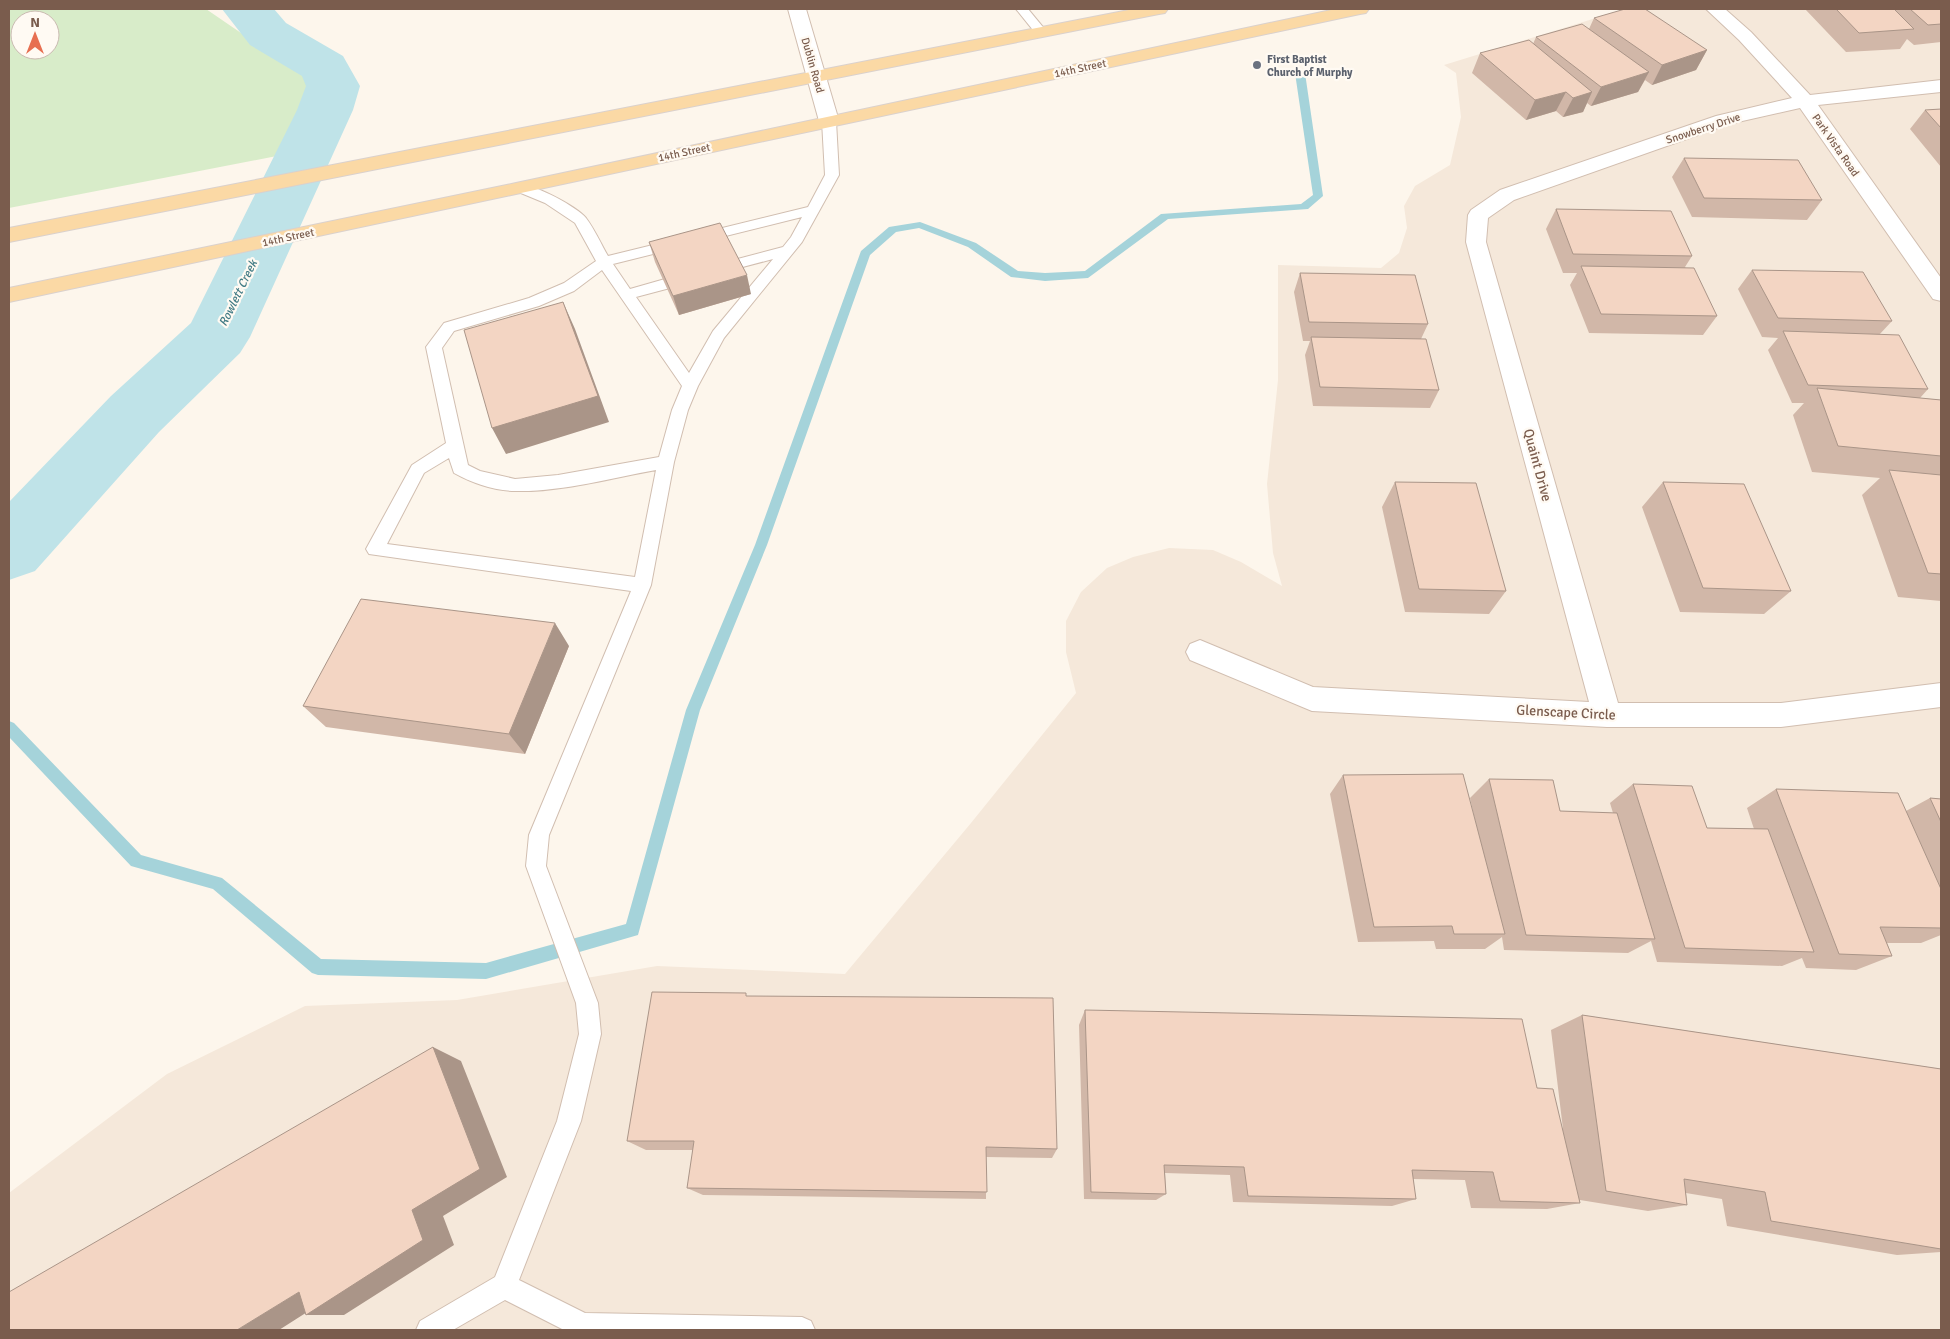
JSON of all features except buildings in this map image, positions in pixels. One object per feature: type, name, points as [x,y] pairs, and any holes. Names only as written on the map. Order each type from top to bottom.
[{"type":"main road","points":[[9,235],[1159,9]]},
{"type":"main road","name":"14th Street","points":[[9,295],[434,207],[829,121],[1360,9]]},
{"type":"street","name":"Dublin Road","points":[[797,9],[829,121]]},
{"type":"street","name":"Park Vista Road","points":[[1715,9],[1745,36],[1805,101],[1941,294]]},
{"type":"street","name":"Snowberry Drive","points":[[1478,215],[1507,195],[1724,120],[1805,101],[1941,86]]},
{"type":"street","name":"Quaint Drive","points":[[1478,215],[1476,242],[1607,715]]},
{"type":"street","name":"Glenscape Circle","points":[[1200,652],[1312,699],[1607,715],[1781,715],[1941,695]]},
{"type":"lane","points":[[1022,9],[1041,32]]},
{"type":"lane","points":[[429,1330],[504,1286],[568,1121],[590,1034],[587,1003],[536,866],[539,835],[642,585],[666,462],[680,410],[690,386],[718,335],[797,239],[832,175],[829,121]]},
{"type":"lane","points":[[521,188],[550,200],[580,220],[604,262],[690,386]]},
{"type":"lane","points":[[666,462],[558,482],[516,485],[476,477],[460,469],[434,347],[448,327],[534,302],[569,287],[604,262],[812,210]]},
{"type":"lane","points":[[735,264],[789,250]]},
{"type":"lane","points":[[627,295],[665,284]]},
{"type":"lane","points":[[455,446],[418,469],[375,549],[642,585]]},
{"type":"lane","points":[[504,1286],[583,1326],[802,1330]]},
{"type":"shaded area","points":[[1625,9],[1941,9],[1941,1330],[9,1330],[9,1193],[167,1074],[305,1006],[457,1000],[657,966],[845,974],[1076,693],[1066,652],[1066,621],[1081,592],[1107,568],[1133,557],[1169,548],[1213,550],[1241,562],[1282,586],[1273,553],[1267,484],[1278,380],[1278,265],[1381,268],[1399,253],[1407,228],[1404,206],[1415,186],[1450,165],[1461,117],[1456,73],[1444,65]]},
{"type":"green space","points":[[9,9],[206,9],[314,83],[292,153],[9,208]]},
{"type":"waterway","name":"Rowlett Creek","points":[[9,550],[135,414],[217,337],[325,110],[333,86],[324,67],[268,34],[247,9]]},
{"type":"waterway","points":[[9,727],[136,861],[217,883],[318,967],[486,971],[632,930],[693,710],[761,545],[865,253],[893,229],[920,225],[972,245],[1015,274],[1045,277],[1088,274],[1165,216],[1304,207],[1318,196],[1300,73]]},
{"type":"place","name":"First Baptist Church of Murphy","points":[[1257,65]]}]
